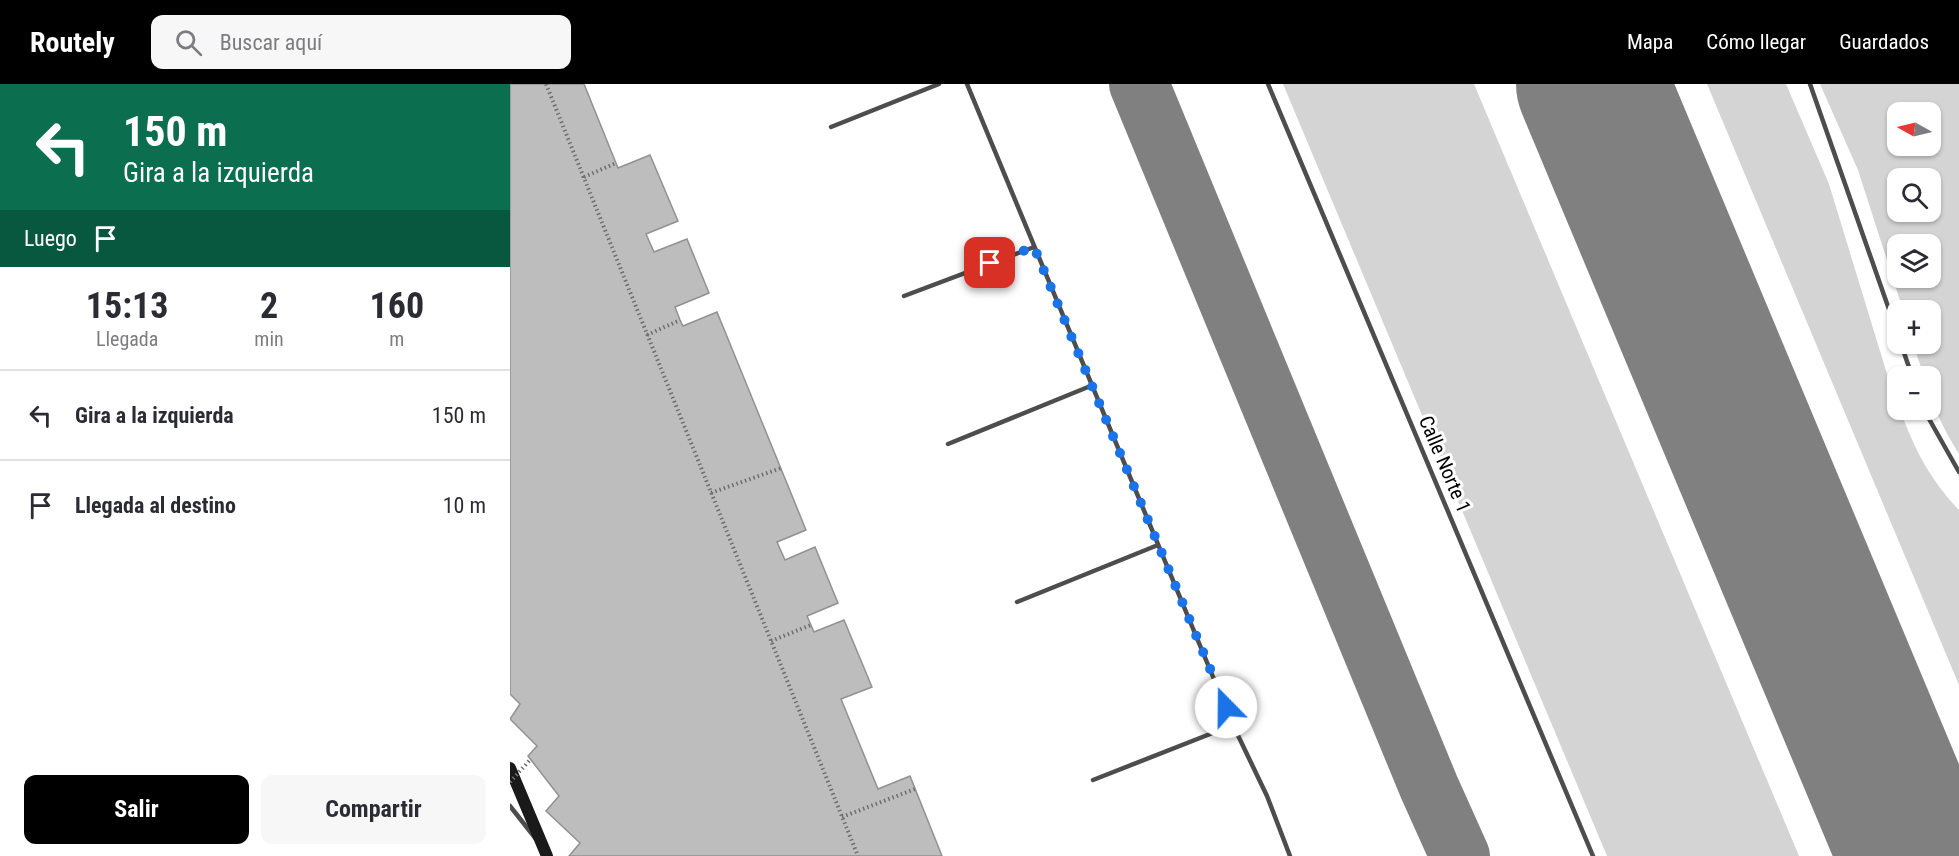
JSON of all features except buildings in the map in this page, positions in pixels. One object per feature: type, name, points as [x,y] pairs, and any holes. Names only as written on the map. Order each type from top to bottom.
[{"type":"street","points":[[510,768],[544,850]]},
{"type":"lane","points":[[831,127],[939,84]]},
{"type":"lane","points":[[967,84],[1233,725],[1267,796],[1290,856]]},
{"type":"lane","name":"Calle Norte 1","points":[[1268,84],[1593,856]]},
{"type":"lane","points":[[1810,84],[1887,304]]},
{"type":"lane","points":[[904,296],[1034,247]]},
{"type":"lane","points":[[948,444],[1093,385]]},
{"type":"lane","points":[[1930,420],[1959,472]]},
{"type":"lane","points":[[1017,602],[1158,545]]},
{"type":"lane","points":[[1093,780],[1233,725]]},
{"type":"lane","points":[[510,806],[544,850]]},
{"type":"path","points":[[546,84],[858,856]]},
{"type":"path","points":[[584,178],[616,163]]},
{"type":"path","points":[[647,335],[680,321]]},
{"type":"path","points":[[711,493],[781,468]]},
{"type":"path","points":[[771,641],[811,625]]},
{"type":"path","points":[[510,782],[530,760]]},
{"type":"path","points":[[842,817],[915,789]]},
{"type":"shaded area","points":[[1283,84],[1474,84],[1799,856],[1607,856]]},
{"type":"shaded area","points":[[1707,84],[1786,84],[1829,184],[1887,374],[1887,420],[1904,420],[1924,463],[1939,487],[1959,510],[1959,685]]},
{"type":"shaded area","points":[[1820,84],[1959,84],[1959,454],[1940,420],[1941,366],[1921,366],[1916,354],[1941,354],[1941,300],[1900,300],[1896,288],[1941,288],[1941,234],[1887,234],[1887,260],[1858,170]]},
{"type":"taxiway","points":[[1139,84],[1429,787],[1460,856]]},
{"type":"runway","points":[[1592,84],[1915,856]]},
{"type":"route","points":[[990,263],[1034,247],[1226,707]]}]
